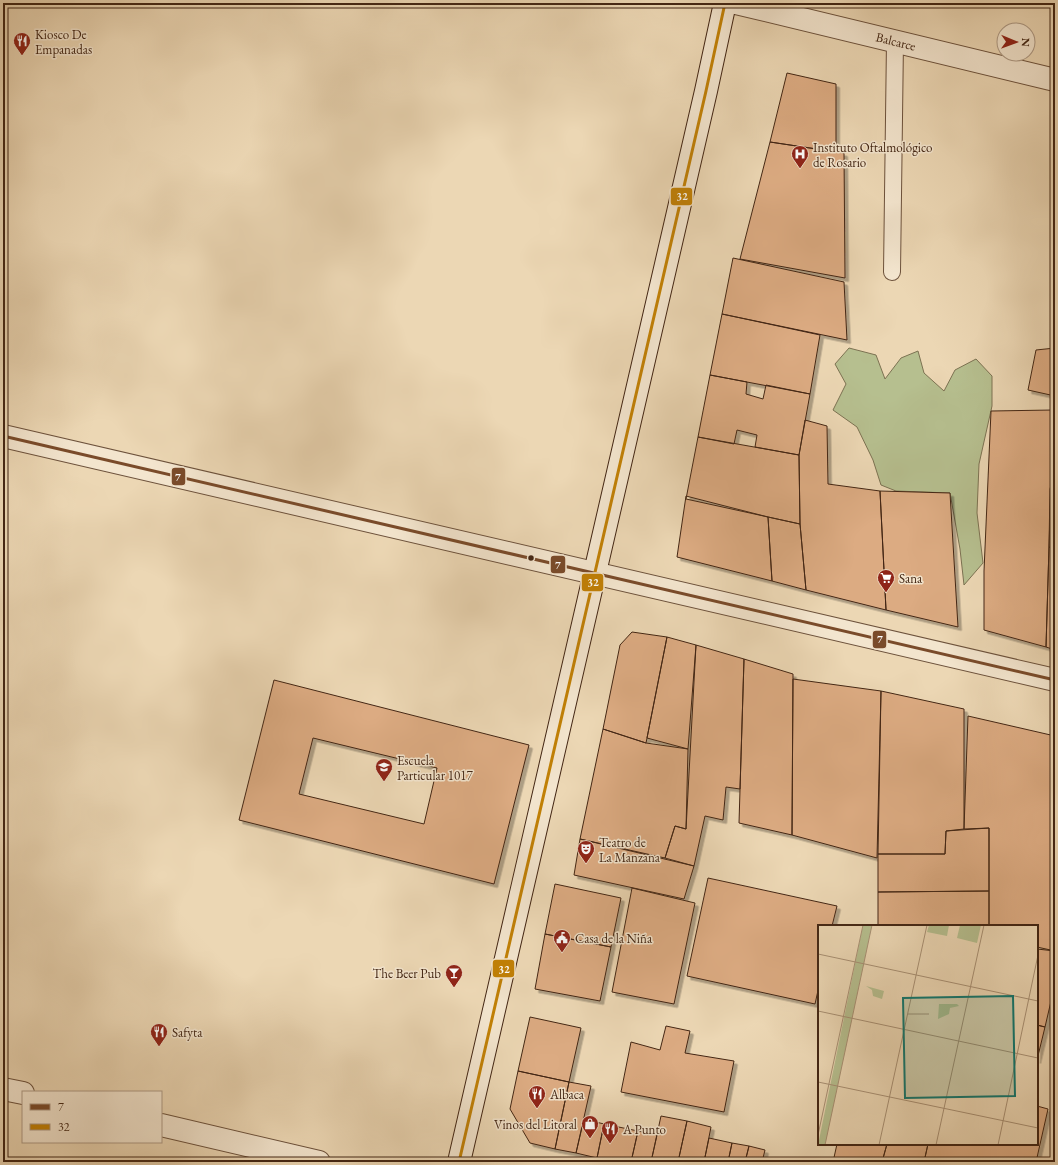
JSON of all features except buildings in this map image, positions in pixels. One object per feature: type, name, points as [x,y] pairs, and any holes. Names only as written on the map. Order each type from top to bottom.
[{"type":"street","points":[[459,1162],[725,3]]},
{"type":"street","name":"Balcarce","points":[[736,3],[1055,80]]},
{"type":"street","points":[[3,436],[1055,680]]},
{"type":"street","points":[[3,1089],[22,1094]]},
{"type":"street","points":[[162,1126],[318,1162]]},
{"type":"lane","points":[[892,272],[895,41]]},
{"type":"green space","points":[[849,348],[876,355],[885,379],[901,358],[918,351],[924,373],[944,391],[955,370],[976,359],[992,376],[992,406],[979,464],[977,513],[983,563],[964,585],[960,549],[950,493],[896,491],[881,485],[873,460],[857,427],[833,410],[846,384],[835,364]]},
{"type":"transit line","name":"32","points":[[459,1162],[725,3]]},
{"type":"transit line","name":"7","points":[[3,436],[1055,680]]},
{"type":"place","name":"Kiosco De Empanadas","points":[[22,56]]},
{"type":"place","name":"Instituto Oftalmológico de Rosario","points":[[800,169]]},
{"type":"place","name":"Sana","points":[[886,593]]},
{"type":"place","name":"Escuela Particular 1017","points":[[384,782]]},
{"type":"place","name":"Teatro de La Manzana","points":[[586,864]]},
{"type":"place","name":"Casa de la Niña","points":[[562,953]]},
{"type":"place","name":"The Beer Pub","points":[[454,988]]},
{"type":"place","name":"Safyta","points":[[159,1047]]},
{"type":"place","name":"Albaca","points":[[537,1109]]},
{"type":"place","name":"Vinos del Litoral","points":[[590,1139]]},
{"type":"place","name":"A Punto","points":[[610,1144]]}]
